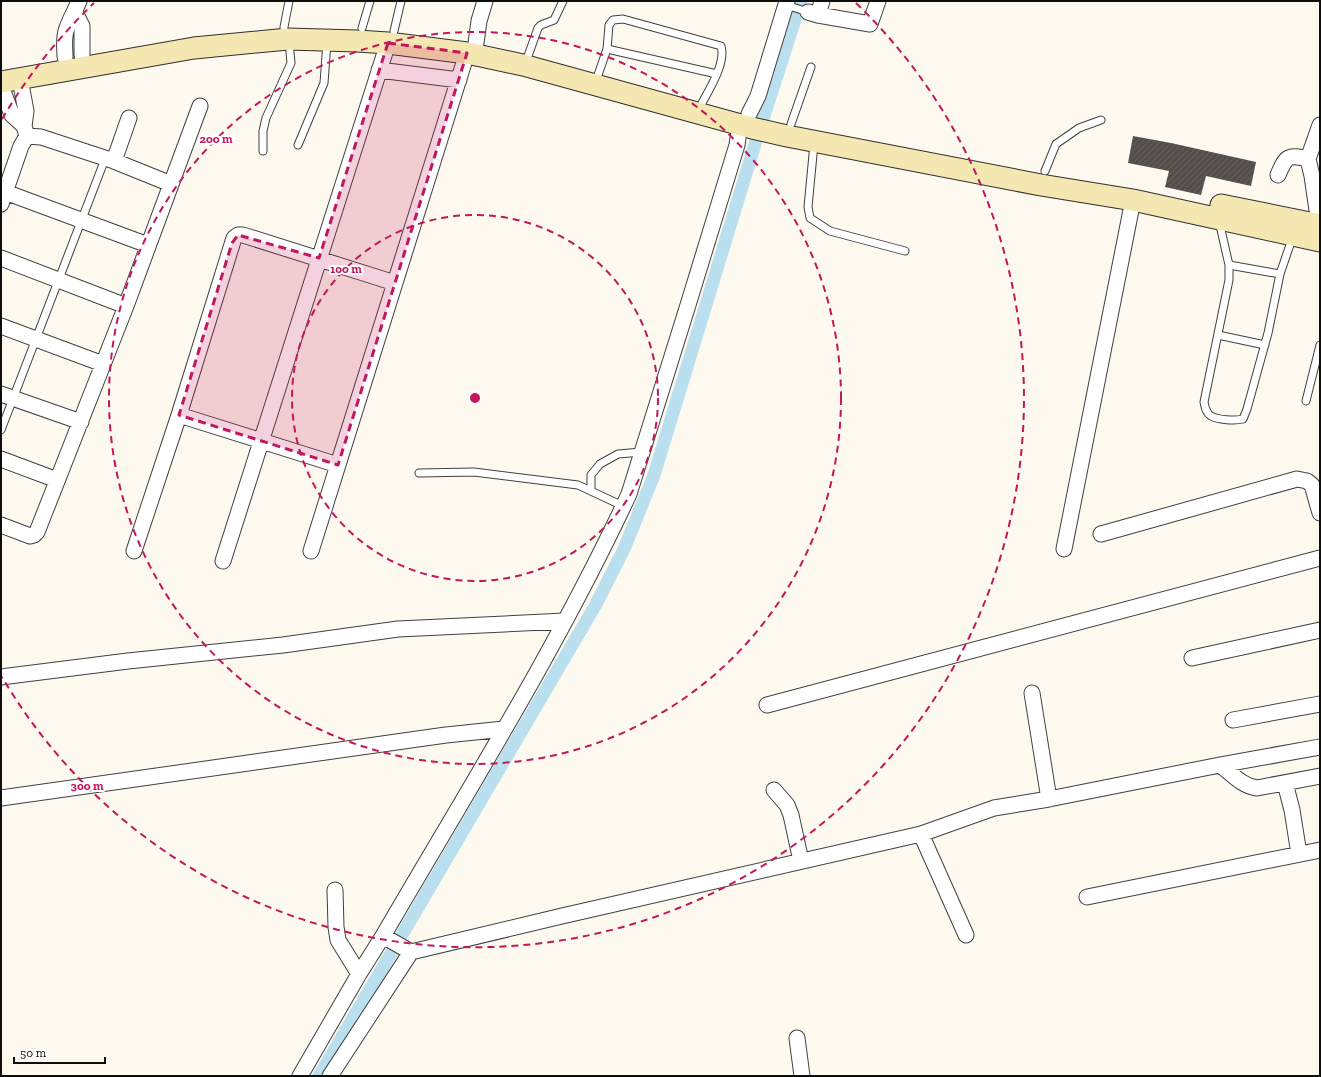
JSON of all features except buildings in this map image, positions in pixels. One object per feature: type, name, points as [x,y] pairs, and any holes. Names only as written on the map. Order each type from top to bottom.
[{"type":"street","points":[[310,551],[459,80],[471,48],[484,1]]},
{"type":"street","points":[[816,10],[870,24],[878,1]]},
{"type":"street","points":[[761,122],[758,96],[788,4]]},
{"type":"street","points":[[74,56],[65,35],[67,27],[77,7]]},
{"type":"street","points":[[148,245],[81,221],[3,198],[26,131],[26,111],[7,83],[194,48],[286,33],[303,25],[362,28],[391,37],[528,56],[702,103],[814,141],[1040,185],[1133,200],[1294,235],[1319,223]]},
{"type":"street","points":[[1,68],[226,31],[286,33],[327,40],[391,37]]},
{"type":"street","points":[[223,562],[318,258],[391,37]]},
{"type":"street","points":[[471,48],[523,65],[761,122],[1045,171],[1319,223]]},
{"type":"street","points":[[379,70],[459,80]]},
{"type":"street","points":[[1,525],[30,536],[37,532],[126,306],[200,106]]},
{"type":"street","points":[[109,160],[129,118]]},
{"type":"street","points":[[300,1076],[358,974],[385,938],[537,674],[596,564],[629,494],[737,145],[761,122]]},
{"type":"street","points":[[1319,223],[1308,159],[1320,125]]},
{"type":"street","points":[[26,131],[109,160],[171,184]]},
{"type":"street","points":[[1278,175],[1284,161],[1290,157],[1308,159]]},
{"type":"street","points":[[1064,548],[1133,200]]},
{"type":"street","points":[[134,551],[179,415],[234,238],[238,235],[243,235],[395,283]]},
{"type":"street","points":[[1,258],[126,306]]},
{"type":"street","points":[[1,326],[103,364]]},
{"type":"street","points":[[7,397],[81,422]]},
{"type":"street","points":[[179,415],[338,465]]},
{"type":"street","points":[[1,459],[57,480]]},
{"type":"street","points":[[1101,534],[1297,479],[1307,481],[1312,485],[1320,513]]},
{"type":"street","points":[[767,705],[1320,558]]},
{"type":"street","points":[[1,677],[128,661],[283,645],[398,629],[565,621]]},
{"type":"street","points":[[1192,658],[1320,630]]},
{"type":"street","points":[[1032,693],[1050,799]]},
{"type":"street","points":[[1233,720],[1320,704]]},
{"type":"street","points":[[1,798],[446,735],[504,729]]},
{"type":"street","points":[[385,938],[408,950],[921,834],[994,808],[1050,799],[1220,765],[1320,747]]},
{"type":"street","points":[[1220,765],[1244,784],[1249,787],[1257,788],[1320,776]]},
{"type":"street","points":[[1285,783],[1292,810],[1299,854]]},
{"type":"street","points":[[774,790],[787,805],[791,815],[801,862]]},
{"type":"street","points":[[921,834],[966,936]]},
{"type":"street","points":[[1087,897],[1320,850]]},
{"type":"street","points":[[335,890],[336,927],[338,940],[358,974]]},
{"type":"street","points":[[330,1076],[408,950]]},
{"type":"street","points":[[797,1038],[802,1076]]},
{"type":"lane","points":[[262,151],[263,131],[266,118],[291,63],[286,33],[289,1]]},
{"type":"lane","points":[[362,28],[370,1]]},
{"type":"lane","points":[[391,37],[401,1]]},
{"type":"lane","points":[[528,56],[538,28],[541,25],[554,20],[563,1]]},
{"type":"lane","points":[[788,4],[816,10]]},
{"type":"lane","points":[[598,75],[607,49],[609,25],[613,20],[623,19],[721,46],[722,51],[717,74],[702,103]]},
{"type":"lane","points":[[298,145],[324,83],[327,40]]},
{"type":"lane","points":[[607,49],[717,74]]},
{"type":"lane","points":[[761,122],[811,67]]},
{"type":"lane","points":[[1045,171],[1056,144],[1079,128],[1101,120]]},
{"type":"lane","points":[[814,141],[808,207],[810,218],[830,231],[905,251]]},
{"type":"lane","points":[[1,430],[7,397],[36,339],[81,221],[109,160]]},
{"type":"lane","points":[[1218,219],[1229,265],[1229,280],[1204,402],[1205,410],[1210,416],[1226,420],[1237,421],[1243,419],[1247,409],[1265,345],[1280,274],[1294,235]]},
{"type":"lane","points":[[1229,265],[1280,274]]},
{"type":"lane","points":[[1218,335],[1265,345]]},
{"type":"lane","points":[[1306,401],[1320,345]]},
{"type":"lane","points":[[591,490],[591,475],[600,464],[618,454],[642,452]]},
{"type":"lane","points":[[419,473],[474,472],[578,485],[624,506]]},
{"type":"highlighted area","points":[[388,43],[467,53],[338,465],[179,415],[232,243],[238,235],[319,258]]},
{"type":"waterway","points":[[319,1076],[595,606],[624,549],[654,475],[755,144],[801,1]]}]
